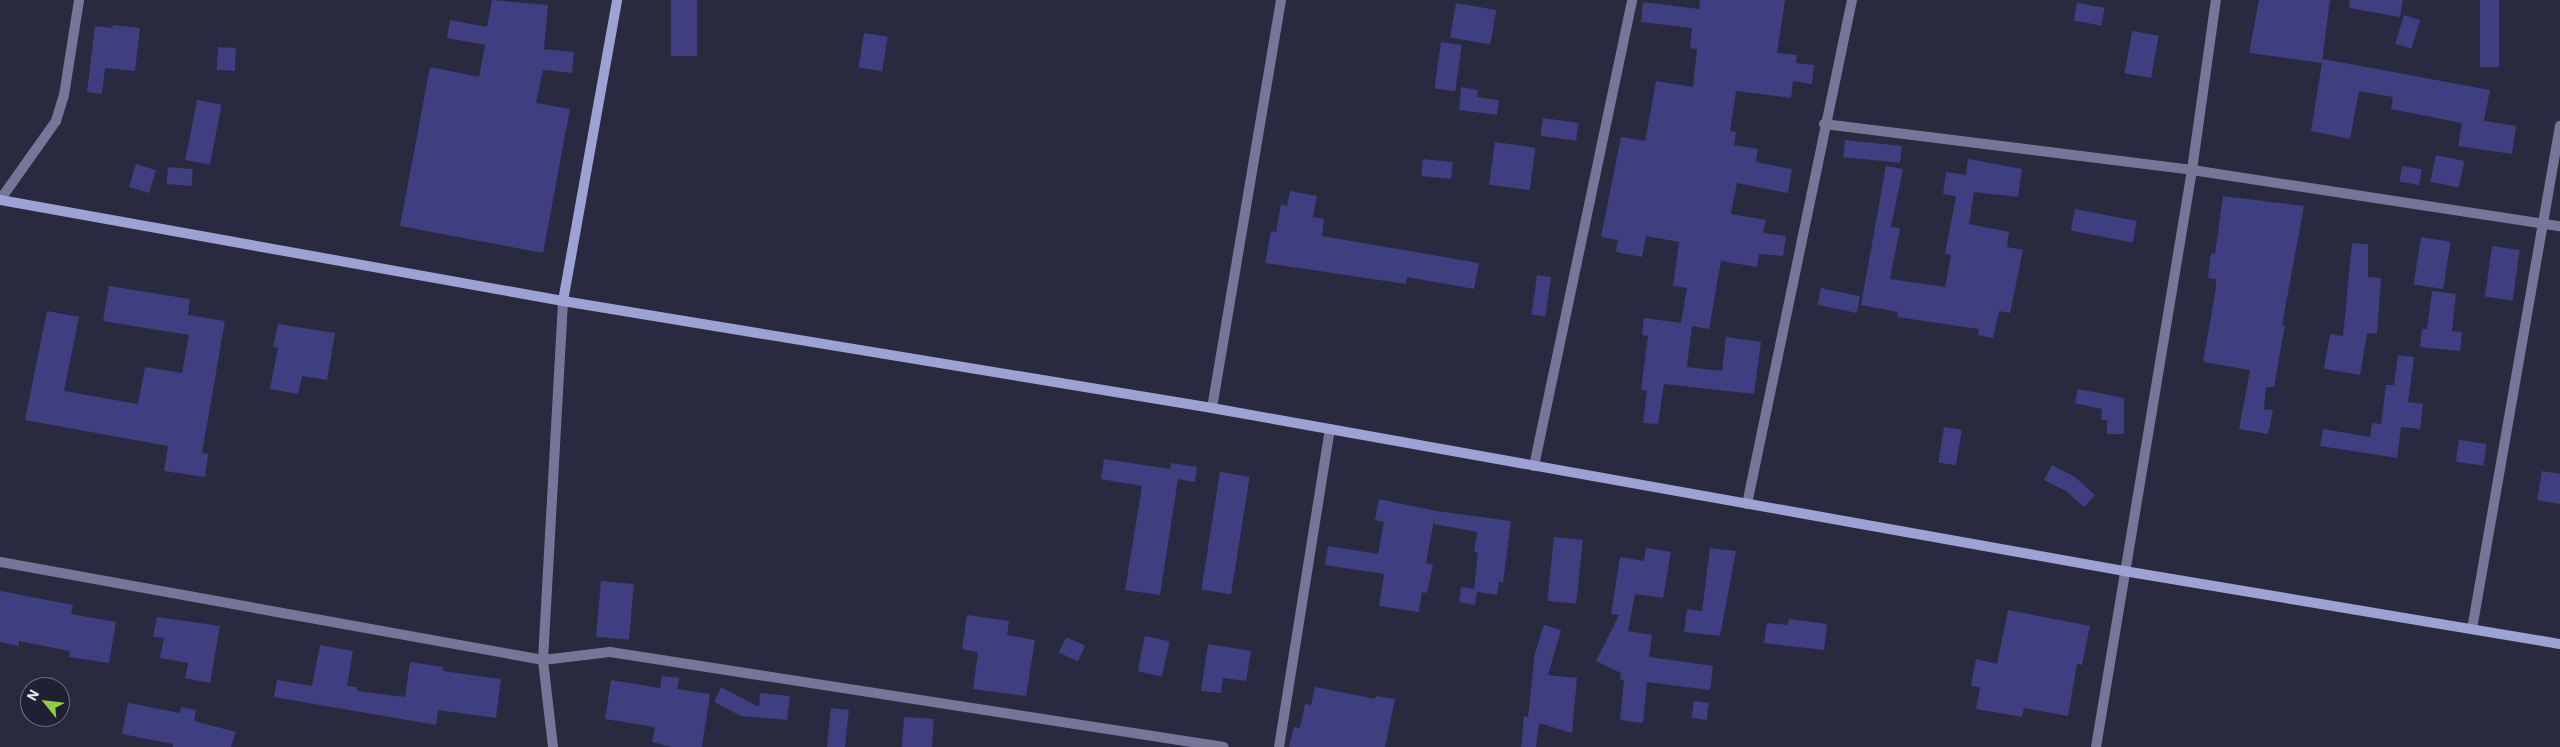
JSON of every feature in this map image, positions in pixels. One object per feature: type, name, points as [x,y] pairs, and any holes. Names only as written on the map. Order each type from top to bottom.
[{"type":"street","points":[[80,0],[64,95],[56,121],[0,200],[563,301],[1212,408],[2124,571],[2560,644]]},
{"type":"street","points":[[553,747],[543,660],[563,301],[616,0]]},
{"type":"street","points":[[1212,408],[1281,0]]},
{"type":"street","points":[[1534,466],[1632,0]]},
{"type":"street","points":[[1747,504],[1824,124],[1852,0]]},
{"type":"street","points":[[2096,747],[2192,170],[2216,0]]},
{"type":"street","points":[[1824,124],[2192,170],[2560,226]]},
{"type":"street","points":[[2472,629],[2560,126]]},
{"type":"street","points":[[1279,747],[1330,429]]},
{"type":"street","points":[[0,562],[543,660],[610,652],[1224,747]]},
{"type":"building","points":[[492,0],[548,5],[544,49],[574,52],[572,73],[543,70],[536,103],[570,109],[543,253],[400,226],[430,67],[479,77],[485,45],[447,38],[450,20],[487,27]]},
{"type":"building","points":[[671,0],[697,0],[697,56],[671,56]]},
{"type":"building","points":[[1700,0],[1785,0],[1777,53],[1797,55],[1796,63],[1814,65],[1812,84],[1793,81],[1791,98],[1736,91],[1730,131],[1736,132],[1734,145],[1758,149],[1756,162],[1792,169],[1788,193],[1737,183],[1731,214],[1766,220],[1763,233],[1786,236],[1783,256],[1759,254],[1757,267],[1721,261],[1709,329],[1692,326],[1687,367],[1722,371],[1726,337],[1761,342],[1754,394],[1664,384],[1658,424],[1643,423],[1647,391],[1641,390],[1648,336],[1642,335],[1644,318],[1681,323],[1687,288],[1673,286],[1679,242],[1646,236],[1642,257],[1616,252],[1618,240],[1601,237],[1621,137],[1645,141],[1656,81],[1693,87],[1697,49],[1690,48],[1692,28],[1641,22],[1643,2],[1699,9]]},
{"type":"building","points":[[2259,0],[2330,0],[2322,62],[2323,59],[2490,90],[2484,121],[2516,126],[2512,154],[2458,146],[2462,123],[2391,109],[2393,97],[2359,91],[2350,139],[2311,131],[2322,63],[2249,53]]},
{"type":"building","points":[[2350,0],[2403,0],[2400,17],[2349,8]]},
{"type":"building","points":[[2480,0],[2499,0],[2499,67],[2480,67]]},
{"type":"building","points":[[1456,3],[1496,10],[1490,45],[1450,37]]},
{"type":"building","points":[[2077,3],[2105,8],[2101,26],[2074,21]]},
{"type":"building","points":[[2404,15],[2420,20],[2411,49],[2395,44]]},
{"type":"building","points":[[113,25],[140,28],[135,71],[105,68],[102,94],[87,92],[95,26],[112,28]]},
{"type":"building","points":[[2132,31],[2159,36],[2151,78],[2125,73]]},
{"type":"building","points":[[864,33],[888,37],[882,71],[859,68]]},
{"type":"building","points":[[1441,42],[1462,45],[1455,91],[1434,89]]},
{"type":"building","points":[[218,47],[236,48],[235,71],[217,70]]},
{"type":"building","points":[[1461,87],[1478,90],[1477,97],[1499,100],[1497,115],[1459,110]]},
{"type":"building","points":[[197,100],[222,105],[210,165],[185,160]]},
{"type":"building","points":[[1543,118],[1579,123],[1576,141],[1540,136]]},
{"type":"building","points":[[1845,140],[1902,146],[1900,163],[1843,157]]},
{"type":"building","points":[[1495,142],[1536,148],[1530,190],[1489,185]]},
{"type":"building","points":[[2436,155],[2464,161],[2459,187],[2430,181]]},
{"type":"building","points":[[1423,159],[1453,162],[1451,179],[1421,176]]},
{"type":"building","points":[[1968,159],[2022,169],[2018,197],[1974,192],[1969,224],[2009,232],[2007,247],[2023,250],[2010,313],[1999,311],[1993,338],[1978,335],[1979,329],[1897,317],[1898,312],[1861,305],[1886,166],[1903,169],[1891,227],[1900,228],[1890,279],[1945,287],[1951,255],[1945,254],[1956,196],[1943,194],[1946,172],[1966,175]]},
{"type":"building","points":[[136,164],[156,170],[149,193],[129,187]]},
{"type":"building","points":[[2402,166],[2422,169],[2419,185],[2399,182]]},
{"type":"building","points":[[168,167],[193,169],[191,186],[167,184]]},
{"type":"building","points":[[1290,191],[1317,196],[1313,217],[1324,219],[1322,236],[1479,263],[1474,289],[1407,277],[1406,284],[1265,263],[1271,231],[1276,232],[1281,204],[1287,206]]},
{"type":"building","points":[[2223,196],[2304,206],[2282,325],[2285,325],[2274,387],[2266,387],[2264,409],[2273,410],[2268,434],[2239,429],[2250,370],[2203,362],[2216,288],[2216,279],[2208,278],[2211,253],[2215,254]]},
{"type":"building","points":[[2075,209],[2137,221],[2133,243],[2071,231]]},
{"type":"building","points":[[2421,237],[2451,242],[2443,289],[2413,284]]},
{"type":"building","points":[[2352,243],[2368,244],[2368,277],[2381,278],[2377,334],[2367,333],[2360,375],[2324,369],[2330,334],[2343,336]]},
{"type":"building","points":[[2492,246],[2520,250],[2513,300],[2485,297]]},
{"type":"building","points":[[1537,275],[1551,277],[1545,317],[1531,315]]},
{"type":"building","points":[[109,286],[190,299],[188,315],[225,321],[202,453],[208,454],[205,477],[164,471],[168,446],[25,420],[47,311],[79,317],[64,391],[138,404],[145,367],[182,373],[189,335],[103,321]]},
{"type":"building","points":[[1821,288],[1860,296],[1857,313],[1817,305]]},
{"type":"building","points":[[2432,291],[2456,294],[2452,331],[2462,332],[2460,351],[2420,347],[2422,329],[2427,329]]},
{"type":"building","points":[[278,324],[335,333],[327,380],[302,376],[298,394],[270,389],[278,348],[273,347]]},
{"type":"building","points":[[2398,355],[2414,357],[2408,402],[2423,404],[2420,429],[2401,427],[2397,458],[2320,446],[2323,429],[2370,437],[2372,423],[2381,424],[2386,385],[2394,385]]},
{"type":"building","points":[[2078,389],[2124,398],[2124,434],[2107,434],[2107,420],[2101,420],[2102,409],[2075,403]]},
{"type":"building","points":[[1944,427],[1962,430],[1956,465],[1938,463]]},
{"type":"building","points":[[2459,440],[2487,444],[2484,466],[2456,462]]},
{"type":"building","points":[[1104,459],[1170,469],[1171,463],[1197,467],[1195,482],[1178,479],[1160,595],[1125,590],[1142,486],[1101,479]]},
{"type":"building","points":[[2052,465],[2075,477],[2095,495],[2084,507],[2066,491],[2044,480]]},
{"type":"building","points":[[2542,471],[2560,474],[2560,504],[2537,500]]},
{"type":"building","points":[[1220,472],[1250,477],[1231,594],[1201,590]]},
{"type":"building","points":[[1379,499],[1436,511],[1511,521],[1503,583],[1499,582],[1497,595],[1477,592],[1475,605],[1459,602],[1461,587],[1474,589],[1478,553],[1474,552],[1477,532],[1434,524],[1435,515],[1426,563],[1433,565],[1427,593],[1422,592],[1419,612],[1379,606],[1384,574],[1325,565],[1328,546],[1378,554],[1384,522],[1375,520]]},
{"type":"building","points":[[1554,537],[1583,540],[1576,604],[1547,601]]},
{"type":"building","points":[[1646,548],[1671,552],[1663,598],[1635,594],[1628,631],[1652,635],[1649,657],[1713,666],[1710,690],[1647,682],[1643,723],[1620,720],[1624,680],[1620,680],[1621,673],[1596,661],[1619,615],[1611,614],[1620,557],[1644,561]]},
{"type":"building","points":[[1710,548],[1736,551],[1720,636],[1684,632],[1687,609],[1702,611]]},
{"type":"building","points":[[601,581],[634,584],[629,640],[596,637]]},
{"type":"building","points":[[0,591],[73,605],[71,614],[116,622],[109,663],[69,657],[70,651],[19,641],[19,646],[0,642]]},
{"type":"building","points":[[2008,610],[2090,626],[2082,665],[2077,664],[2068,716],[2024,708],[2022,717],[1976,709],[1980,687],[1971,686],[1976,659],[1997,664]]},
{"type":"building","points":[[967,615],[1009,621],[1007,635],[1035,640],[1026,696],[973,689],[978,652],[962,649]]},
{"type":"building","points":[[157,617],[220,626],[210,683],[185,678],[188,663],[160,658],[164,638],[153,637]]},
{"type":"building","points":[[1789,619],[1827,624],[1824,650],[1764,643],[1767,623],[1788,625]]},
{"type":"building","points":[[1544,625],[1561,630],[1548,675],[1577,678],[1572,733],[1539,723],[1536,747],[1521,747],[1524,716],[1528,717],[1535,653]]},
{"type":"building","points":[[1145,636],[1169,641],[1162,676],[1138,671]]},
{"type":"building","points":[[1066,637],[1085,646],[1078,661],[1059,652]]},
{"type":"building","points":[[1208,644],[1251,651],[1246,681],[1223,678],[1221,693],[1201,691]]},
{"type":"building","points":[[320,645],[353,651],[347,686],[357,687],[357,691],[405,697],[410,662],[443,667],[443,671],[501,679],[496,718],[438,710],[436,725],[274,697],[277,680],[312,686]]},
{"type":"building","points":[[662,676],[679,678],[677,689],[710,694],[702,747],[672,747],[652,742],[655,727],[605,719],[611,680],[660,688]]},
{"type":"building","points":[[721,687],[759,707],[760,693],[790,696],[787,720],[741,716],[714,702]]},
{"type":"building","points":[[1315,687],[1375,699],[1376,696],[1395,699],[1385,747],[1289,747],[1294,727],[1300,728],[1305,704],[1311,705]]},
{"type":"building","points":[[1694,701],[1709,703],[1706,720],[1692,718]]},
{"type":"building","points":[[128,703],[180,713],[181,707],[196,710],[194,721],[236,732],[231,747],[173,747],[173,744],[122,734]]},
{"type":"building","points":[[831,708],[849,710],[845,747],[827,747]]},
{"type":"building","points":[[904,717],[934,719],[932,747],[902,747]]}]
